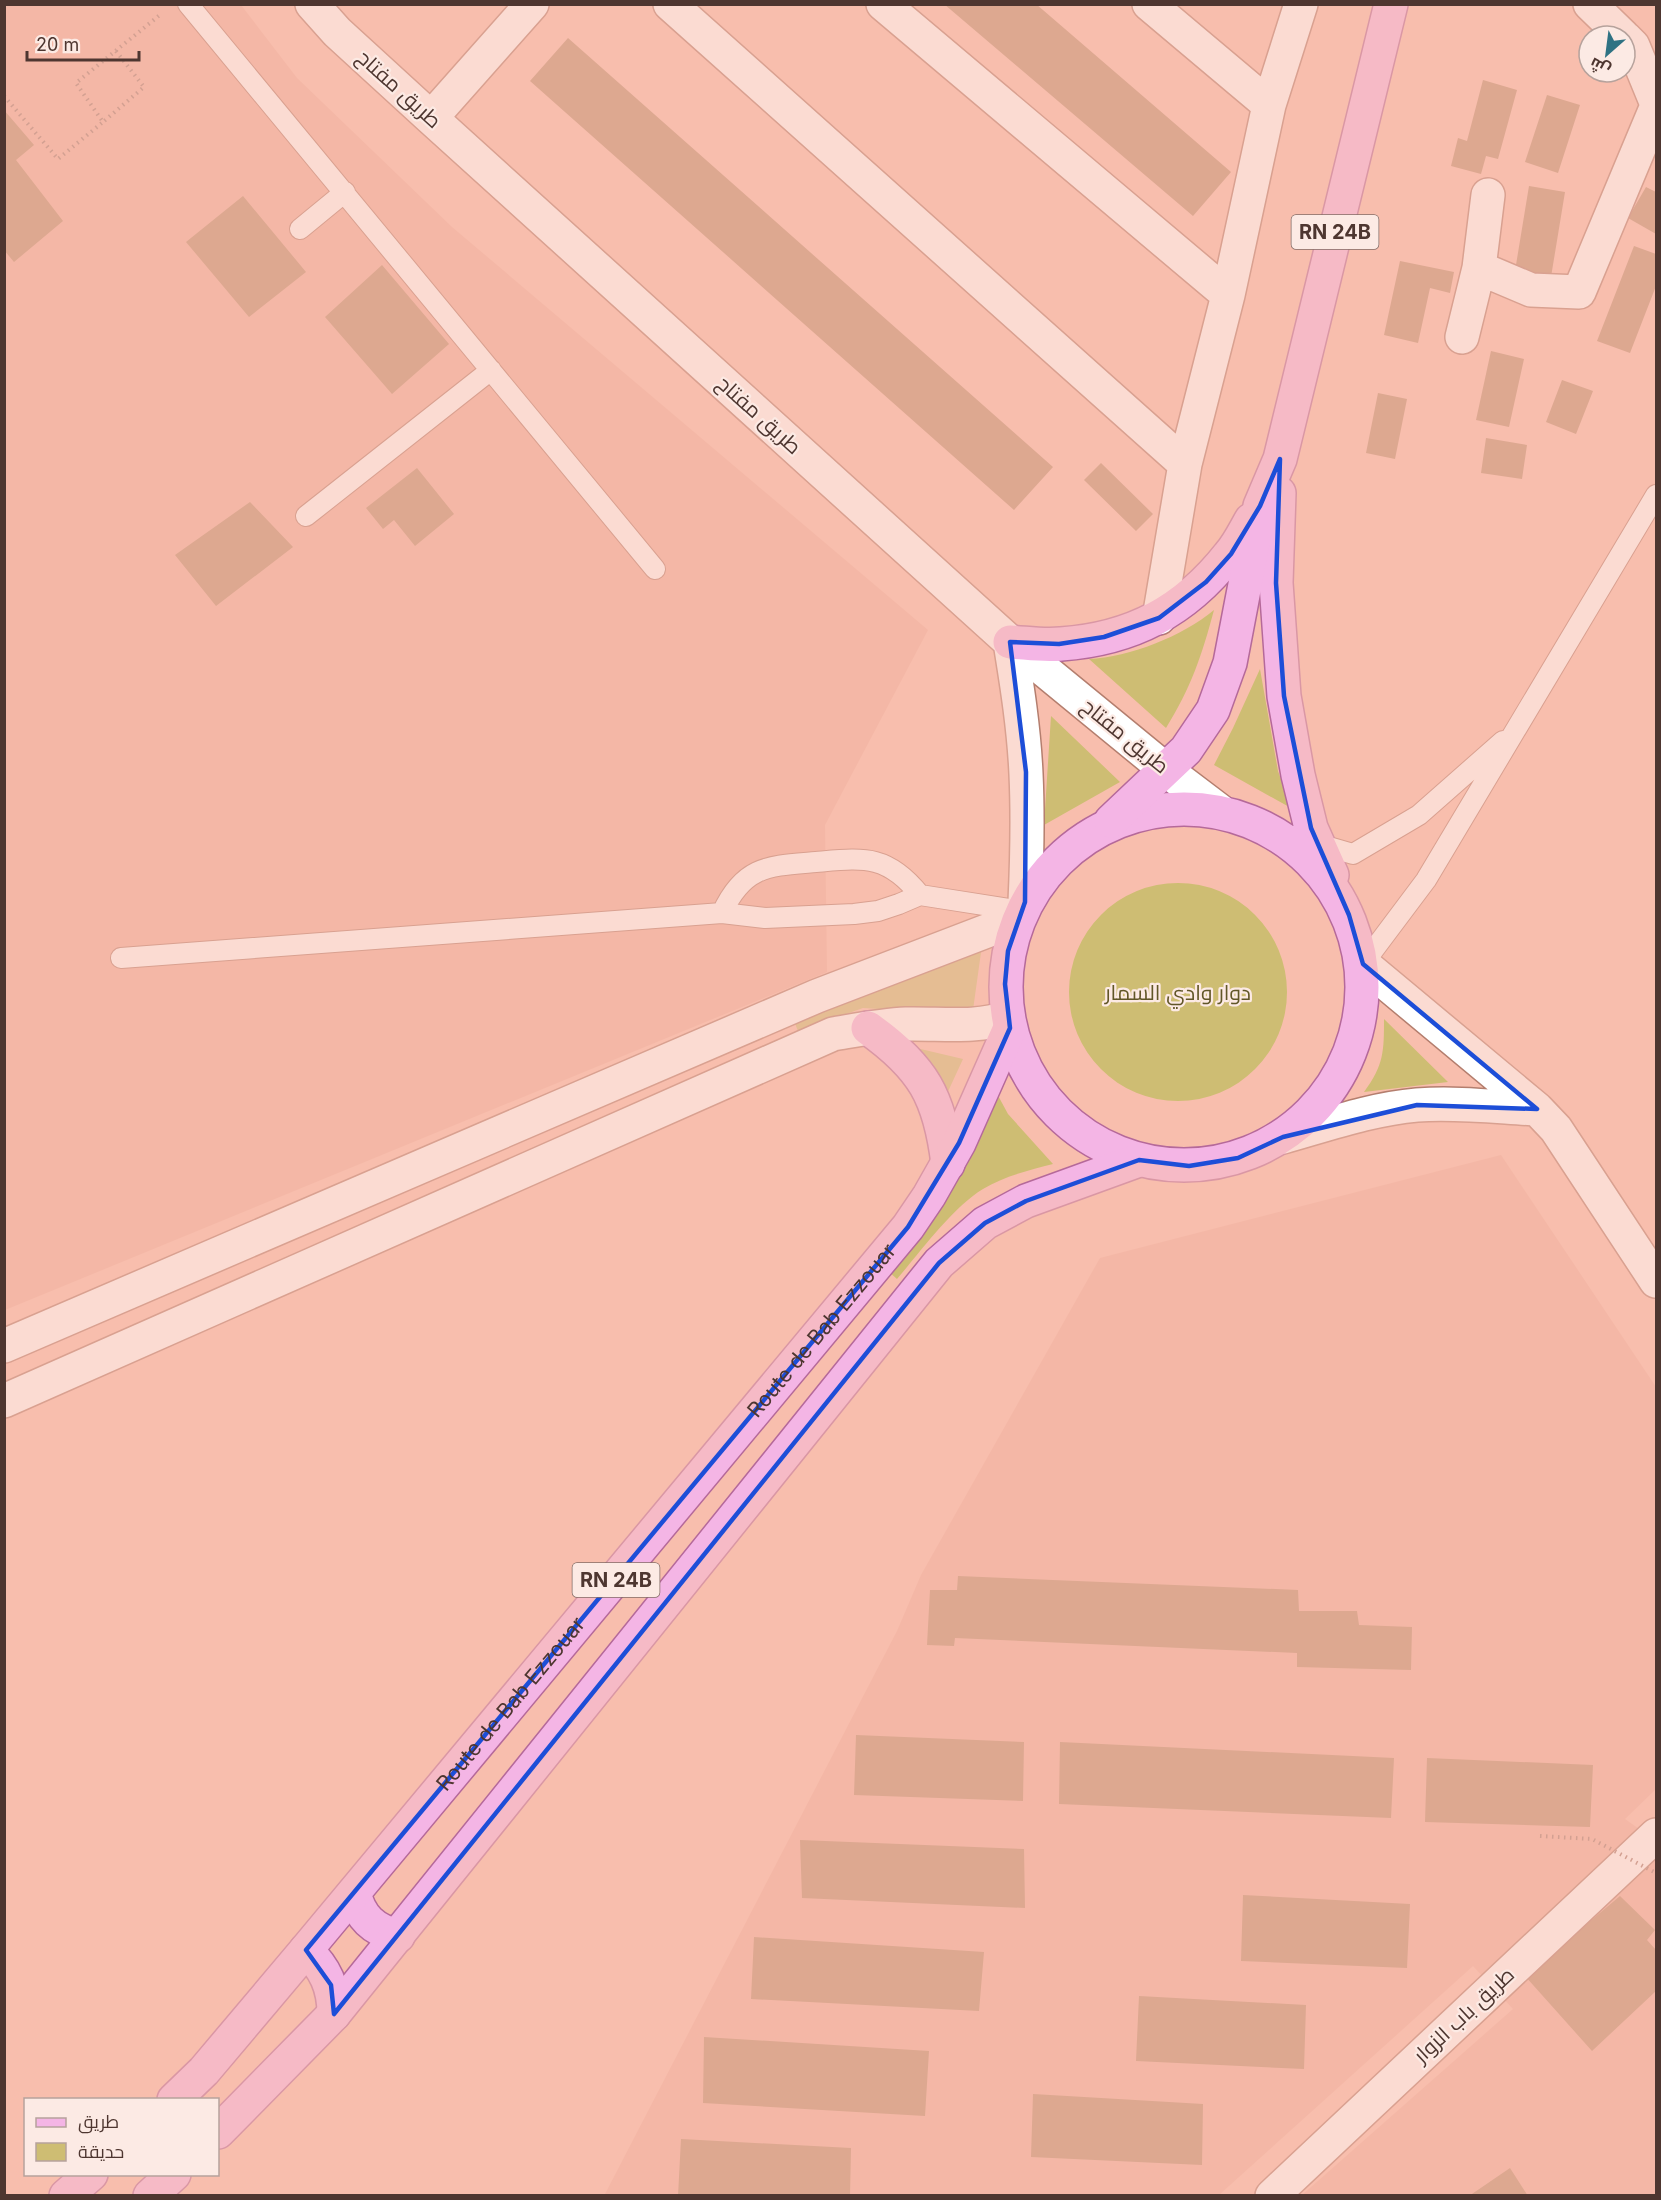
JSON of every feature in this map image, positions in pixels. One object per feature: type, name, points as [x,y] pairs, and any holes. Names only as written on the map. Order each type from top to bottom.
[{"type":"main road","name":"RN 24B","points":[[1280,459],[1391,4]]},
{"type":"main road","points":[[1010,642],[1059,645],[1130,630],[1159,618],[1206,582],[1231,554],[1260,506],[1280,459]]},
{"type":"main road","points":[[1260,506],[1230,663],[1213,710],[1186,750],[1166,770],[1107,824],[1060,857],[1022,911],[1008,951],[1005,984],[1009,1023],[1028,1073],[1056,1112],[1095,1142],[1139,1160],[1189,1166],[1238,1158],[1282,1137],[1320,1104],[1348,1062],[1362,1015],[1363,964],[1349,915],[1311,828],[1298,775],[1284,696],[1276,583],[1280,459]]},
{"type":"main road","points":[[1107,824],[1163,808],[1220,811],[1274,831],[1318,868],[1349,915]]},
{"type":"main road","name":"Route de Bab Ezzouar","points":[[176,2098],[204,2071],[354,1893],[908,1227],[948,1164],[1009,1023]]},
{"type":"main road","points":[[868,1028],[895,1047],[917,1072],[934,1100],[944,1131],[948,1164]]},
{"type":"main road","points":[[219,2131],[334,2014],[939,1263],[985,1223],[1026,1202],[1139,1160]]},
{"type":"main road","points":[[354,1893],[357,1906],[373,1927],[398,1936]]},
{"type":"main road","points":[[306,1950],[317,1960],[331,1985],[334,2014]]},
{"type":"main road","points":[[66,2196],[90,2176]]},
{"type":"main road","points":[[150,2196],[173,2176]]},
{"type":"street","name":"طريق مفتاح","points":[[312,4],[338,32],[431,118],[1010,642],[1166,770],[1220,811]]},
{"type":"street","points":[[431,118],[532,4]]},
{"type":"street","points":[[670,4],[1185,464]]},
{"type":"street","points":[[883,4],[1228,295]]},
{"type":"street","points":[[1149,4],[1269,105]]},
{"type":"street","points":[[1159,618],[1185,464],[1228,295],[1269,105],[1301,4]]},
{"type":"street","points":[[1590,4],[1611,24]]},
{"type":"street","points":[[1637,56],[1656,102]]},
{"type":"street","points":[[1479,268],[1531,291],[1579,292],[1656,108]]},
{"type":"street","points":[[1462,337],[1479,268],[1488,195]]},
{"type":"street","points":[[4,1346],[817,996],[1022,911],[1028,837],[1026,772],[1020,706],[1010,642]]},
{"type":"street","points":[[1363,964],[1537,1109],[1556,1129],[1656,1281]]},
{"type":"street","points":[[4,1401],[833,1034],[905,1024],[1009,1023]]},
{"type":"street","points":[[1282,1137],[1357,1116],[1417,1105],[1537,1109]]},
{"type":"street","name":"طريق باب الزوار","points":[[1272,2196],[1656,1835]]},
{"type":"lane","points":[[188,4],[655,569]]},
{"type":"lane","points":[[300,228],[345,192]]},
{"type":"lane","points":[[306,516],[491,370]]},
{"type":"lane","points":[[1363,964],[1426,880],[1656,495]]},
{"type":"lane","points":[[1274,831],[1318,846],[1353,854],[1419,815],[1520,725]]},
{"type":"lane","points":[[722,913],[736,888],[747,877],[774,865],[856,859],[875,861],[893,868],[908,880],[920,895]]},
{"type":"lane","points":[[121,958],[722,913],[765,918],[854,914],[899,904],[920,895],[1022,911]]},
{"type":"path","points":[[103,122],[76,83],[165,11]]},
{"type":"path","points":[[4,96],[58,159],[144,87],[116,51]]},
{"type":"path","points":[[1540,1836],[1592,1839],[1656,1873]]},
{"type":"highlighted area","points":[[1280,459],[1276,583],[1284,696],[1311,828],[1349,915],[1363,964],[1537,1109],[1417,1105],[1283,1137],[1238,1158],[1189,1166],[1139,1160],[1026,1201],[985,1223],[939,1263],[334,2014],[331,1985],[306,1950],[908,1227],[959,1143],[1010,1028],[1005,984],[1008,951],[1025,902],[1026,772],[1010,642],[1059,644],[1104,637],[1159,618],[1206,582],[1231,554],[1260,506]]},
{"type":"shaded area","points":[[5,5],[241,5],[297,78],[452,227],[928,630],[825,825],[827,972],[5,1310]]},
{"type":"shaded area","points":[[1501,1155],[1656,1387],[1656,1789],[1625,1819],[1656,1841],[1656,2195],[1302,2195],[1513,2009],[1473,1966],[1219,2195],[604,2196],[897,1631],[921,1575],[1100,1258]]},
{"type":"green space","points":[[1214,610],[1195,671],[1166,728],[1089,659],[1121,654],[1155,643],[1187,628]]},
{"type":"green space","points":[[1260,669],[1278,771],[1291,808],[1214,765]]},
{"type":"green space","points":[[1051,716],[1120,782],[1044,825]]},
{"type":"green space","name":"دوار وادي السمار","points":[[1189,883],[1220,891],[1239,901],[1255,915],[1269,931],[1279,950],[1287,981],[1287,1003],[1279,1034],[1269,1053],[1255,1069],[1239,1083],[1220,1093],[1189,1101],[1167,1101],[1136,1093],[1117,1083],[1087,1053],[1077,1034],[1071,1013],[1069,981],[1077,950],[1087,931],[1117,901],[1136,891],[1157,885]]},
{"type":"green space","points":[[983,938],[972,1017],[863,1008],[798,1031],[794,1021]]},
{"type":"green space","points":[[1384,1019],[1448,1082],[1364,1092],[1376,1074],[1382,1057]]},
{"type":"green space","points":[[912,1047],[963,1059],[945,1098]]},
{"type":"green space","points":[[995,1090],[1008,1114],[1053,1164],[1000,1180],[972,1197],[938,1230],[897,1279],[888,1271]]},
{"type":"building","points":[[944,4],[1036,4],[1231,172],[1193,216]]},
{"type":"building","points":[[568,38],[1053,467],[1014,510],[530,81]]},
{"type":"building","points":[[1483,80],[1517,90],[1498,159],[1486,156],[1481,174],[1451,166],[1458,138],[1467,141]]},
{"type":"building","points":[[1547,95],[1580,105],[1558,173],[1525,162]]},
{"type":"building","points":[[4,110],[34,145],[16,160],[63,221],[14,262],[4,250]]},
{"type":"building","points":[[1529,186],[1565,192],[1551,277],[1515,271]]},
{"type":"building","points":[[1646,187],[1656,192],[1656,234],[1628,218]]},
{"type":"building","points":[[243,196],[306,272],[249,317],[186,242]]},
{"type":"building","points":[[1634,246],[1656,254],[1656,286],[1630,353],[1597,341]]},
{"type":"building","points":[[1400,261],[1454,272],[1450,293],[1430,288],[1418,343],[1384,335]]},
{"type":"building","points":[[382,265],[449,344],[392,394],[325,317]]},
{"type":"building","points":[[1491,351],[1524,359],[1509,427],[1476,420]]},
{"type":"building","points":[[1562,380],[1593,391],[1576,434],[1546,422]]},
{"type":"building","points":[[1378,393],[1407,399],[1395,459],[1366,453]]},
{"type":"building","points":[[1486,438],[1527,445],[1522,479],[1481,473]]},
{"type":"building","points":[[1101,463],[1153,514],[1136,531],[1084,480]]},
{"type":"building","points":[[417,468],[454,514],[415,546],[394,520],[383,529],[366,508]]},
{"type":"building","points":[[250,502],[293,547],[216,606],[175,555]]},
{"type":"building","points":[[958,1576],[1298,1590],[1299,1611],[1357,1611],[1359,1625],[1412,1627],[1411,1670],[1297,1667],[1297,1653],[955,1638],[954,1646],[927,1645],[930,1590],[957,1590]]},
{"type":"building","points":[[856,1735],[1024,1742],[1023,1801],[854,1795]]},
{"type":"building","points":[[1060,1742],[1394,1758],[1391,1818],[1059,1804]]},
{"type":"building","points":[[1427,1758],[1593,1765],[1590,1827],[1425,1822]]},
{"type":"building","points":[[800,1840],[1024,1849],[1025,1908],[802,1898]]},
{"type":"building","points":[[1243,1895],[1410,1904],[1407,1968],[1241,1961]]},
{"type":"building","points":[[1620,1896],[1655,1930],[1647,1940],[1656,1950],[1656,1991],[1592,2051],[1525,1976]]},
{"type":"building","points":[[754,1937],[984,1952],[979,2011],[751,1999]]},
{"type":"building","points":[[1139,1996],[1306,2005],[1304,2069],[1136,2061]]},
{"type":"building","points":[[704,2037],[929,2051],[925,2116],[703,2103]]},
{"type":"building","points":[[1033,2094],[1203,2104],[1202,2165],[1031,2157]]},
{"type":"building","points":[[681,2139],[851,2148],[850,2196],[678,2196]]},
{"type":"building","points":[[1510,2168],[1528,2196],[1469,2196]]}]
